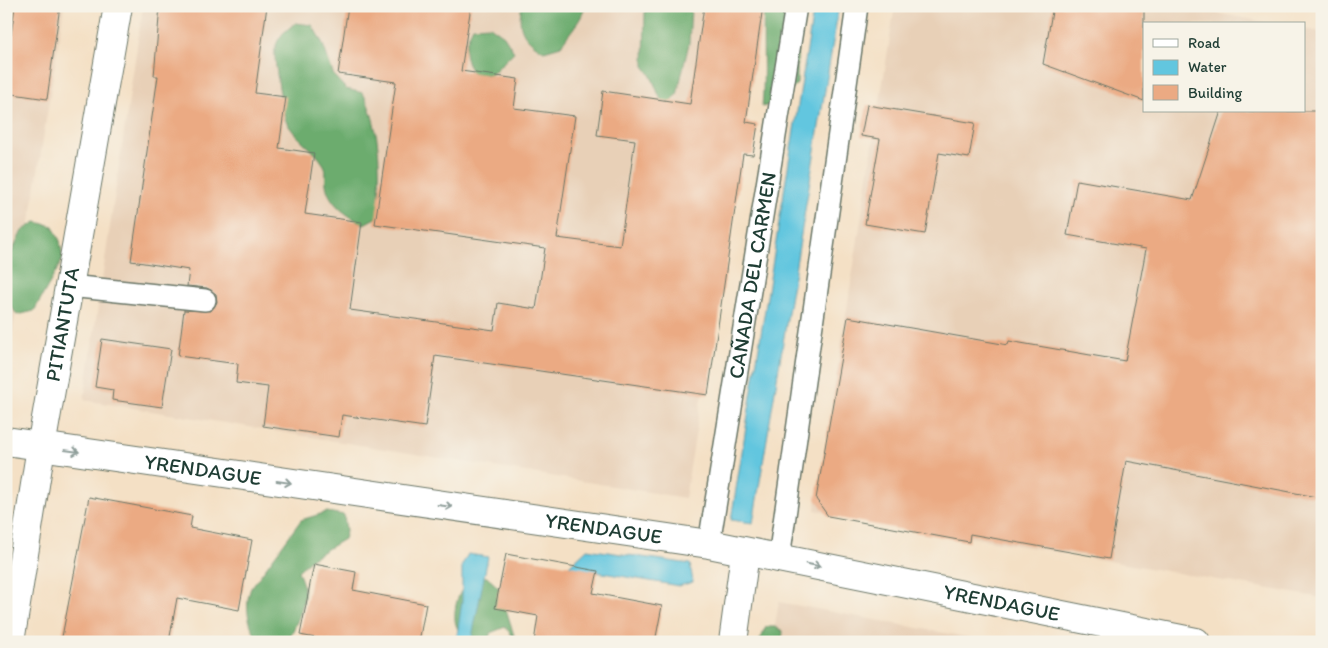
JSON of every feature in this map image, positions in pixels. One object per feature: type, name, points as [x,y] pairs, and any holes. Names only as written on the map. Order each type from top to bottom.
[{"type":"street","name":"PITIANTUTA","points":[[10,642],[41,446],[118,6]]},
{"type":"street","name":"YRENDAGUE","points":[[6,441],[709,544],[746,553],[1196,642]]},
{"type":"street","points":[[733,642],[746,553]]},
{"type":"lane","name":"CAÑADA DEL CARMEN","points":[[709,544],[796,6]]},
{"type":"lane","points":[[779,558],[857,6]]},
{"type":"lane","points":[[70,286],[205,300]]},
{"type":"shaded area","points":[[6,6],[64,6],[6,375]]},
{"type":"shaded area","points":[[143,6],[765,6],[685,498],[84,400]]},
{"type":"shaded area","points":[[895,6],[1179,6],[1264,22],[1143,22],[1143,112],[1306,112],[1306,29],[1322,32],[1322,598],[815,510]]},
{"type":"shaded area","points":[[779,602],[993,642],[772,642]]},
{"type":"green space","points":[[6,6],[37,6],[24,30],[6,34]]},
{"type":"green space","points":[[522,6],[585,6],[578,22],[561,46],[544,51],[527,38],[521,27],[520,14]]},
{"type":"green space","points":[[652,6],[687,6],[691,9],[689,43],[677,95],[666,108],[651,76],[644,66],[645,12]]},
{"type":"green space","points":[[764,6],[801,6],[798,25],[797,84],[778,103],[762,107],[763,31]]},
{"type":"green space","points":[[296,23],[312,25],[322,42],[334,76],[346,89],[363,93],[369,108],[377,138],[379,216],[364,224],[345,213],[335,203],[328,191],[324,165],[315,153],[294,133],[286,121],[275,62],[275,49],[278,40]]},
{"type":"green space","points":[[490,26],[504,36],[514,52],[491,75],[473,74],[465,51],[467,40],[473,27]]},
{"type":"green space","points":[[36,222],[53,226],[60,241],[63,259],[34,311],[17,315],[6,298],[7,262],[22,231]]},
{"type":"green space","points":[[327,512],[344,515],[346,531],[344,539],[312,558],[298,571],[304,590],[303,602],[296,625],[286,642],[260,642],[248,616],[251,588],[301,520]]},
{"type":"green space","points":[[479,577],[487,577],[500,589],[515,639],[505,627],[490,633],[489,642],[464,642],[455,622],[457,600],[463,588]]},
{"type":"green space","points":[[766,627],[775,627],[783,631],[782,642],[759,642]]},
{"type":"water","points":[[814,6],[839,6],[753,523],[731,520]]},
{"type":"water","points":[[587,549],[690,564],[693,582],[679,586],[568,567]]},
{"type":"water","points":[[468,554],[488,557],[471,642],[456,642],[462,601],[462,565]]},
{"type":"building","points":[[15,6],[60,6],[47,99],[6,93],[6,35],[11,35]]},
{"type":"building","points":[[160,6],[267,6],[255,93],[286,97],[279,148],[314,153],[305,214],[362,222],[350,310],[494,330],[498,303],[536,309],[545,248],[375,224],[396,82],[338,74],[348,6],[471,6],[461,71],[518,79],[514,108],[575,116],[557,238],[620,246],[635,140],[597,135],[603,91],[690,104],[704,6],[763,6],[746,122],[758,124],[753,155],[743,154],[708,395],[435,356],[425,427],[342,415],[339,437],[263,426],[268,387],[236,383],[238,364],[178,356],[184,310],[211,311],[217,302],[216,294],[207,288],[187,286],[189,270],[131,261],[158,76],[154,76]]},
{"type":"building","points":[[1053,6],[1144,6],[1143,101],[1043,64]]},
{"type":"building","points":[[867,105],[975,123],[969,158],[939,153],[925,234],[865,224],[880,139],[861,136]]},
{"type":"building","points":[[1322,111],[1322,498],[1126,461],[1109,559],[970,534],[969,542],[828,516],[816,499],[848,317],[1008,345],[1009,341],[1125,361],[1146,249],[1067,235],[1077,180],[1192,200],[1221,112]]},
{"type":"building","points":[[102,339],[171,349],[162,407],[112,400],[113,390],[95,387]]},
{"type":"building","points":[[89,497],[192,516],[190,528],[252,540],[239,610],[177,598],[169,642],[61,642]]},
{"type":"building","points":[[506,554],[598,571],[593,593],[662,606],[655,642],[534,642],[538,616],[495,608]]},
{"type":"building","points":[[314,564],[356,572],[353,590],[426,604],[419,642],[336,642],[300,635]]}]
